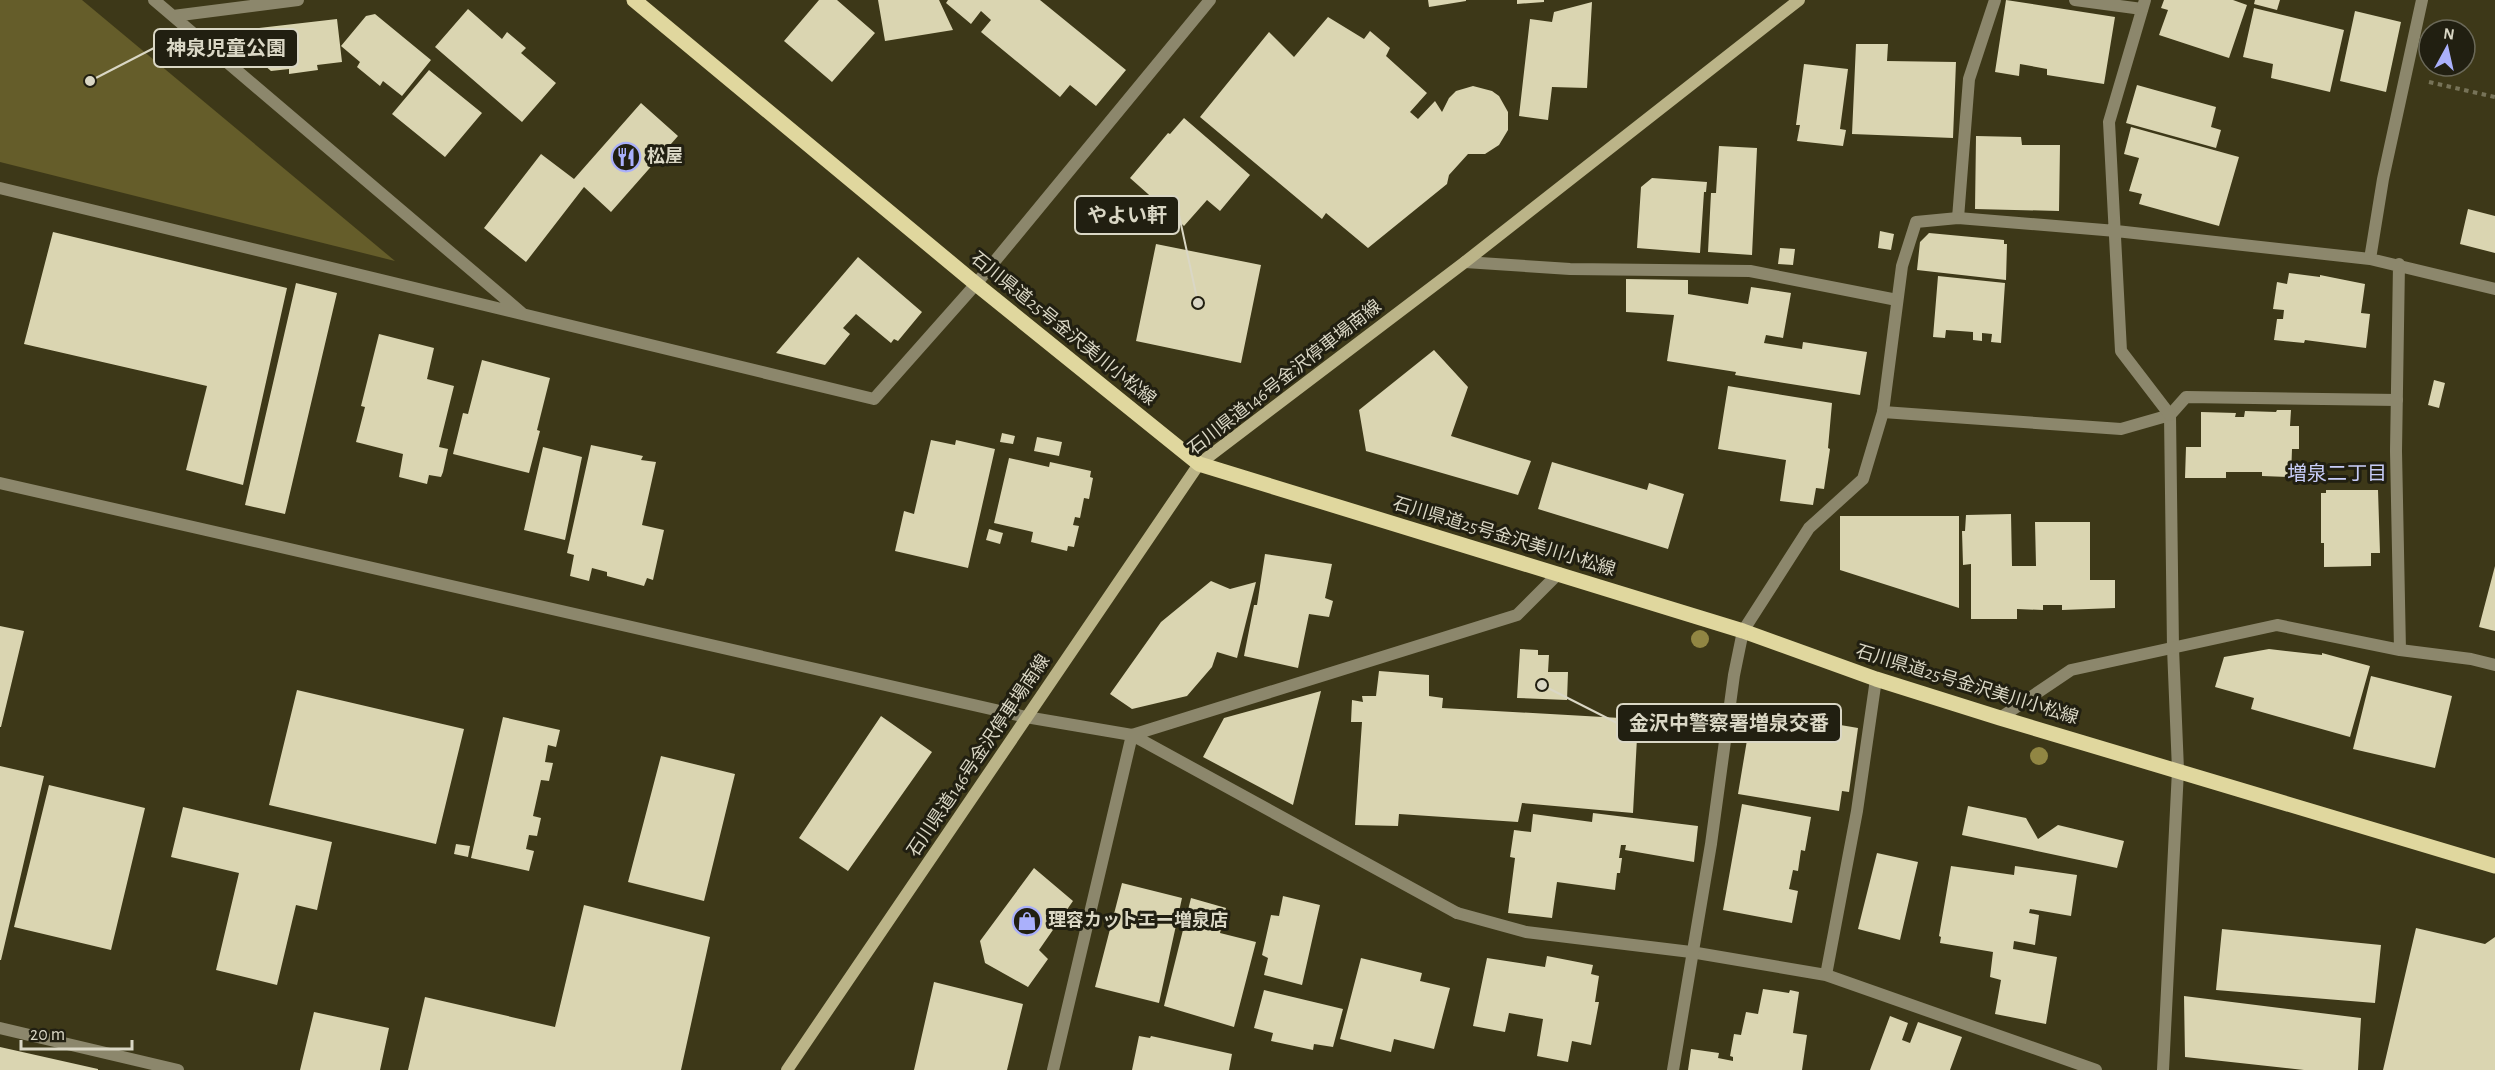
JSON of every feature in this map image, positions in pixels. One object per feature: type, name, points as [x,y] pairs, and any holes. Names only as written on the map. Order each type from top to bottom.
[{"type":"main road","name":"石川県道25号金沢美川小松線","points":[[634,0],[976,284],[1200,464],[1559,573],[2000,718],[2495,866]]},
{"type":"main road","name":"石川県道146号金沢停車場南線","points":[[787,1070],[1200,464],[1465,262],[1799,0]]},
{"type":"street","points":[[154,0],[526,316]]},
{"type":"street","points":[[173,16],[298,0]]},
{"type":"street","points":[[0,188],[874,399],[976,284],[1210,0]]},
{"type":"street","points":[[1958,218],[1969,80],[1995,0]]},
{"type":"street","points":[[2075,0],[2143,5],[2109,122],[2121,351],[2170,415],[2173,648],[2178,770],[2163,1070]]},
{"type":"street","points":[[2370,259],[2383,179],[2422,0]]},
{"type":"street","points":[[1673,1070],[1691,952],[1711,844],[1734,675],[1743,632],[1809,528],[1863,479],[1882,412],[1902,266],[1916,222],[1958,218],[2116,231],[2370,259],[2399,264],[2495,289]]},
{"type":"street","points":[[1465,262],[1570,269],[1750,271],[1897,300]]},
{"type":"street","points":[[2399,264],[2397,400],[2400,650]]},
{"type":"street","points":[[1882,412],[2121,429],[2170,415],[2186,397],[2397,400]]},
{"type":"street","points":[[0,483],[1026,717],[1132,735],[1456,913],[1526,932],[1691,952],[1826,975],[2096,1070]]},
{"type":"street","points":[[1132,735],[1517,615],[1559,573]]},
{"type":"street","points":[[2000,718],[2071,670],[2277,625],[2400,650],[2471,659],[2495,665]]},
{"type":"street","points":[[1826,975],[1857,811],[1876,679]]},
{"type":"street","points":[[1053,1070],[1132,735]]},
{"type":"street","points":[[0,1028],[178,1070]]},
{"type":"path","points":[[2405,76],[2495,97]]},
{"type":"shaded area","points":[[0,0],[82,0],[395,261],[0,162]]},
{"type":"building","points":[[819,0],[837,0],[875,33],[832,82],[784,41]]},
{"type":"building","points":[[878,0],[939,0],[953,30],[885,41]]},
{"type":"building","points":[[948,0],[1040,0],[1126,70],[1096,106],[1070,85],[1060,97],[981,32],[991,20],[981,11],[971,24],[946,3]]},
{"type":"building","points":[[1428,0],[1466,0],[1466,1],[1429,7]]},
{"type":"building","points":[[1517,0],[1544,0],[1544,2],[1517,4]]},
{"type":"building","points":[[2006,0],[2115,17],[2104,84],[2047,75],[2047,69],[2020,64],[2019,76],[1995,72]]},
{"type":"building","points":[[2164,0],[2233,0],[2247,5],[2229,58],[2159,35],[2168,10],[2161,8]]},
{"type":"building","points":[[2255,0],[2280,0],[2277,10],[2254,4]]},
{"type":"building","points":[[1592,2],[1587,88],[1552,87],[1548,120],[1519,116],[1530,19],[1552,22],[1554,12]]},
{"type":"building","points":[[2254,8],[2344,30],[2330,92],[2271,78],[2273,64],[2243,57]]},
{"type":"building","points":[[468,9],[502,39],[507,32],[526,48],[521,53],[556,83],[522,122],[435,47]]},
{"type":"building","points":[[2355,11],[2401,22],[2386,92],[2340,81]]},
{"type":"building","points":[[375,14],[431,60],[402,96],[383,81],[380,86],[357,67],[360,62],[341,46],[366,16]]},
{"type":"building","points":[[1328,17],[1364,39],[1370,31],[1390,48],[1386,56],[1427,93],[1410,112],[1418,119],[1435,101],[1442,112],[1449,98],[1456,91],[1473,86],[1492,91],[1499,96],[1508,112],[1508,130],[1499,145],[1485,154],[1468,154],[1449,175],[1447,184],[1368,248],[1326,213],[1322,219],[1200,117],[1269,32],[1294,57]]},
{"type":"building","points":[[337,19],[342,62],[317,65],[318,70],[289,74],[289,69],[271,71],[263,64],[259,28]]},
{"type":"building","points":[[1856,44],[1888,44],[1887,61],[1956,62],[1953,138],[1852,134]]},
{"type":"building","points":[[1804,64],[1848,69],[1840,129],[1846,130],[1843,146],[1797,141],[1800,125],[1796,125]]},
{"type":"building","points":[[429,70],[482,113],[445,157],[392,114]]},
{"type":"building","points":[[2137,85],[2216,107],[2211,127],[2221,130],[2216,148],[2126,123]]},
{"type":"building","points":[[641,103],[678,136],[611,212],[584,187],[526,262],[484,228],[541,154],[574,179]]},
{"type":"building","points":[[1184,118],[1250,175],[1220,211],[1207,200],[1184,226],[1130,178],[1168,133],[1170,134]]},
{"type":"building","points":[[2131,127],[2239,157],[2219,226],[2139,204],[2142,194],[2129,191],[2139,158],[2124,154]]},
{"type":"building","points":[[1976,136],[2021,137],[2022,145],[2060,145],[2059,211],[1975,209]]},
{"type":"building","points":[[1719,146],[1757,148],[1752,255],[1708,252],[1711,193],[1716,193]]},
{"type":"building","points":[[1652,178],[1707,182],[1706,192],[1704,192],[1700,253],[1637,248],[1641,187]]},
{"type":"building","points":[[2468,209],[2495,216],[2495,253],[2460,244]]},
{"type":"building","points":[[1880,231],[1894,234],[1891,250],[1878,248]]},
{"type":"building","points":[[53,232],[287,288],[243,485],[186,470],[207,386],[24,344]]},
{"type":"building","points":[[1929,233],[2004,240],[2004,244],[2007,244],[2006,280],[1917,270],[1920,242]]},
{"type":"building","points":[[1156,244],[1261,265],[1241,363],[1136,341]]},
{"type":"building","points":[[1780,248],[1795,249],[1793,265],[1778,264]]},
{"type":"building","points":[[858,257],[922,312],[898,341],[894,339],[891,343],[856,314],[843,328],[850,334],[825,365],[776,353]]},
{"type":"building","points":[[2289,273],[2320,277],[2320,275],[2365,284],[2361,313],[2370,314],[2366,348],[2305,340],[2304,343],[2274,340],[2277,319],[2283,319],[2284,310],[2273,309],[2277,282],[2287,284]]},
{"type":"building","points":[[1938,276],[2005,283],[2001,343],[1991,342],[1992,334],[1982,333],[1982,341],[1973,340],[1973,332],[1946,330],[1945,338],[1933,337]]},
{"type":"building","points":[[1626,279],[1688,280],[1688,294],[1748,304],[1751,287],[1791,293],[1783,338],[1766,335],[1764,343],[1802,349],[1803,342],[1867,352],[1860,395],[1735,375],[1736,372],[1667,361],[1674,315],[1626,312]]},
{"type":"building","points":[[296,283],[337,293],[285,514],[245,505]]},
{"type":"building","points":[[379,334],[434,348],[427,379],[454,386],[439,447],[448,449],[443,472],[441,477],[429,475],[427,484],[399,477],[403,454],[356,442],[365,407],[361,406]]},
{"type":"building","points":[[1434,350],[1468,387],[1451,436],[1531,461],[1518,495],[1366,451],[1359,410]]},
{"type":"building","points":[[482,360],[550,378],[529,473],[453,454],[463,413],[468,414]]},
{"type":"building","points":[[2434,380],[2445,383],[2439,408],[2428,405]]},
{"type":"building","points":[[1728,386],[1832,403],[1828,448],[1830,449],[1824,489],[1816,488],[1813,505],[1780,501],[1786,460],[1718,449]]},
{"type":"building","points":[[2277,410],[2291,410],[2290,426],[2299,426],[2299,449],[2292,449],[2291,477],[2262,476],[2262,472],[2226,472],[2226,478],[2185,478],[2186,447],[2201,447],[2201,412],[2236,413],[2235,417],[2244,417],[2245,411],[2276,412]]},
{"type":"building","points":[[1002,433],[1015,436],[1013,444],[1000,442]]},
{"type":"building","points":[[1037,437],[1062,442],[1059,456],[1034,451]]},
{"type":"building","points":[[931,440],[955,445],[956,440],[995,449],[968,568],[895,551],[904,511],[914,514]]},
{"type":"building","points":[[591,445],[643,456],[641,460],[656,462],[642,525],[664,530],[653,580],[647,578],[644,586],[607,576],[607,572],[592,568],[589,581],[570,576],[574,555],[567,553]]},
{"type":"building","points":[[543,447],[582,457],[565,540],[524,530]]},
{"type":"building","points":[[1009,458],[1049,467],[1050,462],[1091,471],[1090,477],[1093,478],[1089,499],[1084,498],[1080,518],[1075,517],[1073,525],[1079,526],[1074,547],[1068,546],[1067,551],[1031,542],[1033,532],[994,523]]},
{"type":"building","points":[[1552,462],[1647,490],[1649,483],[1684,494],[1668,549],[1538,509]]},
{"type":"building","points":[[2326,490],[2378,490],[2380,553],[2371,553],[2371,566],[2324,567],[2324,543],[2321,543],[2321,493],[2326,493]]},
{"type":"building","points":[[2011,514],[2012,566],[2036,566],[2035,522],[2090,522],[2090,580],[2115,580],[2115,608],[2062,610],[2062,605],[2043,605],[2043,610],[2017,609],[2017,619],[1971,619],[1971,564],[1963,565],[1962,531],[1965,531],[1966,515]]},
{"type":"building","points":[[1840,516],[1959,516],[1959,608],[1840,570]]},
{"type":"building","points":[[989,529],[1003,533],[1000,544],[986,540]]},
{"type":"building","points":[[1265,554],[1332,564],[1325,598],[1333,601],[1329,617],[1309,614],[1298,668],[1244,656],[1254,605],[1257,605]]},
{"type":"building","points":[[2495,566],[2495,631],[2479,627]]},
{"type":"building","points":[[1211,581],[1230,589],[1256,582],[1237,658],[1217,652],[1212,667],[1187,696],[1132,709],[1110,694],[1161,622]]},
{"type":"building","points":[[0,626],[24,631],[1,727],[0,727]]},
{"type":"building","points":[[1520,649],[1538,650],[1538,655],[1549,655],[1548,672],[1568,672],[1567,700],[1517,698]]},
{"type":"building","points":[[2269,649],[2322,655],[2322,653],[2370,666],[2350,737],[2251,709],[2254,698],[2215,687],[2224,657]]},
{"type":"building","points":[[1379,671],[1429,675],[1429,696],[1443,698],[1442,708],[1638,719],[1633,813],[1522,803],[1518,822],[1399,814],[1398,826],[1355,825],[1362,722],[1351,722],[1352,700],[1363,702],[1362,696],[1376,696]]},
{"type":"building","points":[[2371,676],[2452,696],[2435,768],[2353,749]]},
{"type":"building","points":[[297,690],[464,729],[436,844],[269,805]]},
{"type":"building","points":[[1321,691],[1293,805],[1203,757],[1224,718]]},
{"type":"building","points":[[881,716],[932,752],[848,871],[799,838]]},
{"type":"building","points":[[503,717],[560,730],[556,747],[548,745],[545,762],[553,763],[549,781],[541,780],[533,816],[541,818],[537,836],[529,835],[526,849],[534,851],[529,871],[471,858]]},
{"type":"building","points":[[1817,721],[1858,728],[1849,792],[1842,791],[1839,811],[1738,794],[1750,722],[1801,730],[1802,722],[1817,724]]},
{"type":"building","points":[[661,756],[735,774],[704,901],[628,882]]},
{"type":"building","points":[[0,766],[44,776],[1,960],[0,960]]},
{"type":"building","points":[[49,785],[145,808],[111,950],[14,927]]},
{"type":"building","points":[[1742,804],[1811,817],[1805,851],[1801,850],[1798,871],[1793,870],[1789,889],[1798,891],[1792,923],[1723,910]]},
{"type":"building","points":[[1968,806],[2026,818],[2038,839],[2058,825],[2124,841],[2117,868],[1962,835]]},
{"type":"building","points":[[183,807],[332,842],[317,910],[296,905],[277,985],[216,970],[239,873],[171,857]]},
{"type":"building","points":[[1593,813],[1698,826],[1694,862],[1625,850],[1626,845],[1621,845],[1620,873],[1617,873],[1615,890],[1557,882],[1552,918],[1508,913],[1515,858],[1510,857],[1514,830],[1531,832],[1533,814],[1592,822]]},
{"type":"building","points":[[456,844],[470,846],[468,857],[454,854]]},
{"type":"building","points":[[1877,853],[1918,862],[1900,940],[1858,929]]},
{"type":"building","points":[[1951,866],[2014,875],[2015,866],[2077,875],[2071,916],[2030,909],[2029,913],[2039,915],[2035,945],[2014,941],[2013,949],[2057,957],[2046,1024],[1995,1014],[2001,980],[1990,977],[1993,952],[1940,943],[1941,937],[1939,936]]},
{"type":"building","name":"理容カットエー増泉店","points":[[1034,868],[1073,901],[1039,950],[1048,959],[1028,987],[985,963],[980,941]]},
{"type":"building","points":[[1122,883],[1182,898],[1159,1003],[1095,987]]},
{"type":"building","points":[[1283,896],[1320,905],[1302,985],[1264,975],[1268,958],[1262,955],[1271,915],[1279,916]]},
{"type":"building","points":[[1191,898],[1226,908],[1220,933],[1256,942],[1234,1027],[1164,1006]]},
{"type":"building","points":[[584,905],[710,937],[681,1070],[408,1070],[425,997],[555,1027]]},
{"type":"building","points":[[2416,928],[2485,944],[2495,937],[2495,1070],[2383,1070]]},
{"type":"building","points":[[2222,929],[2381,945],[2375,1003],[2216,990]]},
{"type":"building","points":[[1547,956],[1593,965],[1591,974],[1599,976],[1595,1002],[1599,1002],[1591,1045],[1572,1041],[1568,1062],[1537,1056],[1543,1019],[1509,1013],[1505,1032],[1473,1026],[1487,958],[1545,967]]},
{"type":"building","points":[[1361,958],[1422,973],[1420,981],[1450,988],[1434,1049],[1394,1039],[1391,1052],[1340,1039]]},
{"type":"building","points":[[934,982],[1023,1004],[1007,1070],[914,1070]]},
{"type":"building","points":[[1763,989],[1789,993],[1790,990],[1799,992],[1793,1033],[1807,1035],[1802,1070],[1688,1070],[1691,1049],[1719,1053],[1718,1058],[1733,1061],[1733,1057],[1730,1056],[1734,1034],[1741,1035],[1746,1012],[1758,1014]]},
{"type":"building","points":[[1264,990],[1343,1009],[1333,1047],[1314,1044],[1313,1050],[1271,1041],[1273,1033],[1254,1028]]},
{"type":"building","points":[[2184,996],[2361,1018],[2358,1070],[2304,1070],[2185,1057]]},
{"type":"building","points":[[314,1012],[389,1028],[380,1070],[300,1070]]},
{"type":"building","points":[[1890,1016],[1908,1023],[1902,1040],[1910,1043],[1918,1022],[1962,1037],[1950,1070],[1870,1070]]},
{"type":"building","points":[[1139,1036],[1150,1038],[1151,1036],[1232,1054],[1229,1070],[1132,1070]]},
{"type":"building","points":[[0,1047],[98,1069],[98,1070],[0,1070]]},
{"type":"place","name":"神泉児童公園","points":[[90,81]]},
{"type":"place","name":"松屋","points":[[626,157]]},
{"type":"place","name":"やよい軒","points":[[1198,303]]},
{"type":"place","name":"金沢中警察署増泉交番","points":[[1542,685]]},
{"type":"place","name":"理容カットエー増泉店","points":[[1027,921]]},
{"type":"district","name":"増泉二丁目","points":[[2337,474]]}]
